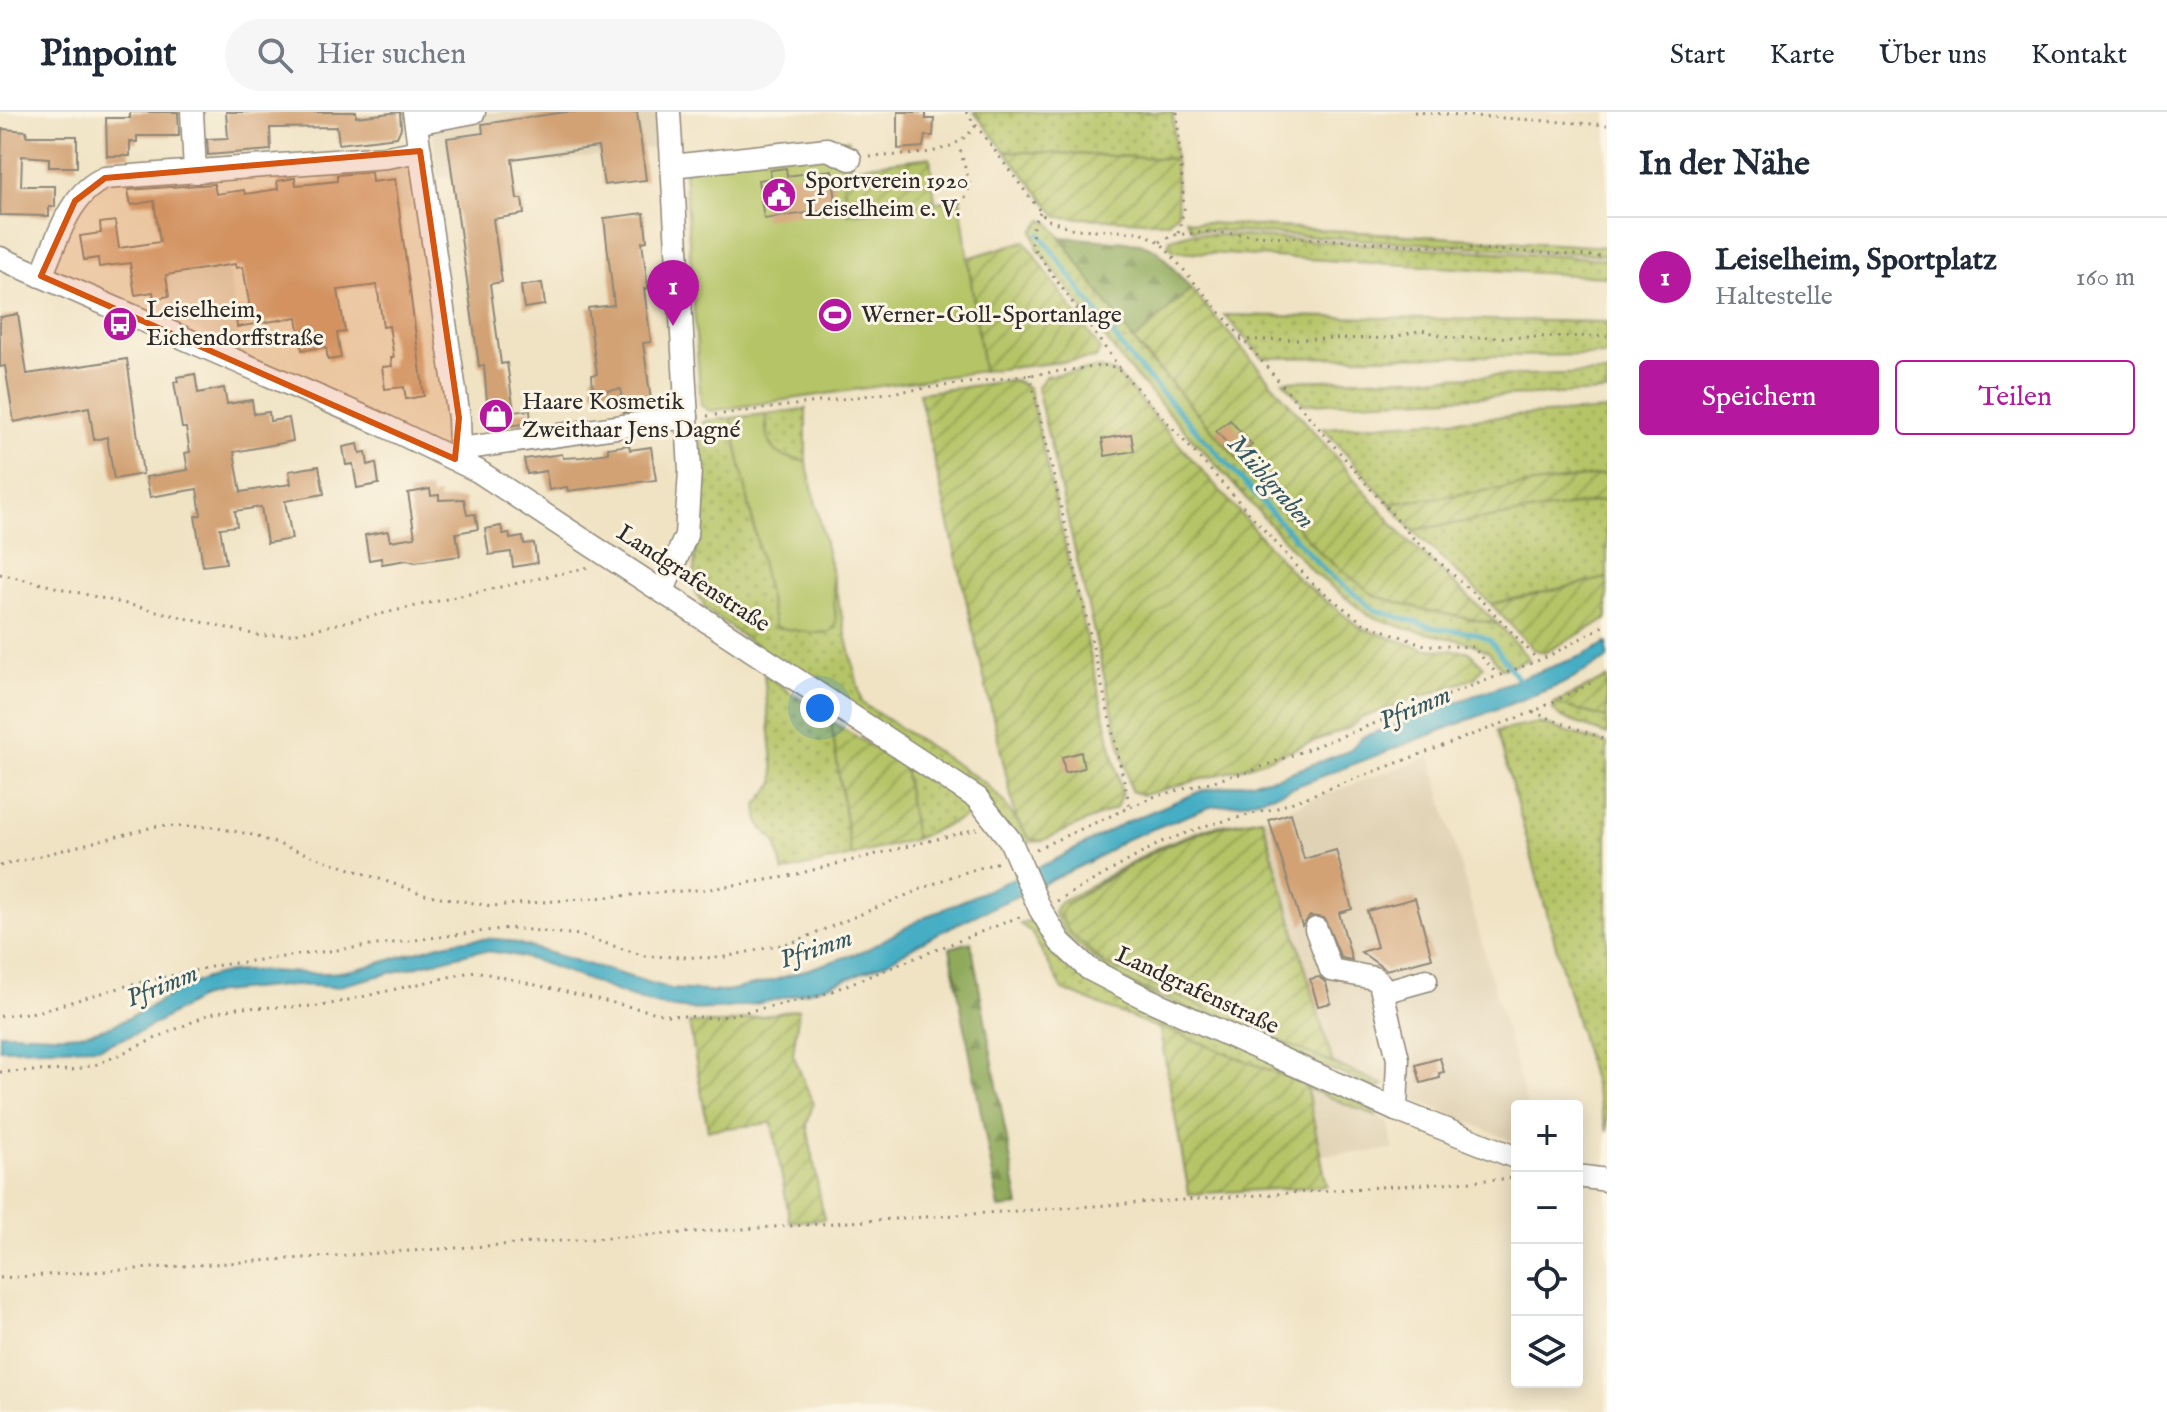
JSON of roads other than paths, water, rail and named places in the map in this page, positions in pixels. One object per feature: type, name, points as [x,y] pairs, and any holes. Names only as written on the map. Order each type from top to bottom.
[{"type":"street","points":[[192,112],[195,172]]},
{"type":"street","points":[[474,112],[415,118],[459,418],[458,454],[687,417]]},
{"type":"street","points":[[663,591],[686,535],[690,470],[669,112]]},
{"type":"street","points":[[672,166],[827,149],[850,159]]},
{"type":"street","points":[[41,276],[75,201],[87,187],[115,176],[387,157],[420,151]]},
{"type":"street","name":"Landgrafenstraße","points":[[0,258],[458,454],[977,798],[1000,823],[1020,860],[1038,905],[1070,953],[1114,984],[1396,1110],[1511,1156]]},
{"type":"street","points":[[1316,929],[1331,970],[1374,978],[1383,992],[1398,1059],[1396,1110]]},
{"type":"street","points":[[1383,992],[1426,980]]},
{"type":"street","points":[[1583,1177],[1607,1180]]},
{"type":"water","points":[[1607,643],[1607,659],[1562,684],[1281,792],[1243,803],[1210,807],[1124,840],[1104,854],[951,927],[883,964],[802,993],[719,1009],[669,1007],[526,958],[477,951],[335,987],[295,985],[219,992],[200,998],[138,1033],[100,1047],[0,1049],[0,1033],[57,1035],[91,1032],[109,1027],[191,984],[225,973],[346,971],[464,940],[506,940],[671,989],[723,992],[775,980],[864,951],[921,919],[1055,860],[1124,823],[1201,791],[1278,777],[1349,751],[1362,737],[1584,655]]},
{"type":"waterway","name":"Mühlgraben","points":[[1040,234],[1131,359],[1326,572],[1375,610],[1435,628],[1474,633],[1490,640],[1522,684]]},
{"type":"place","name":"Sportverein 1920 Leiselheim e. V.","points":[[779,195]]},
{"type":"place","name":"Werner-Goll-Sportanlage","points":[[835,315]]},
{"type":"place","name":"Leiselheim, Eichendorffstraße","points":[[120,324]]},
{"type":"place","name":"Leiselheim, Sportplatz","points":[[673,326]]},
{"type":"place","name":"Haare Kosmetik Zweithaar Jens Dagné","points":[[496,416]]},
{"type":"water label","name":"Pfrimm","points":[[1415,708]]},
{"type":"water label","name":"Pfrimm","points":[[816,949]]},
{"type":"water label","name":"Pfrimm","points":[[162,986]]}]
